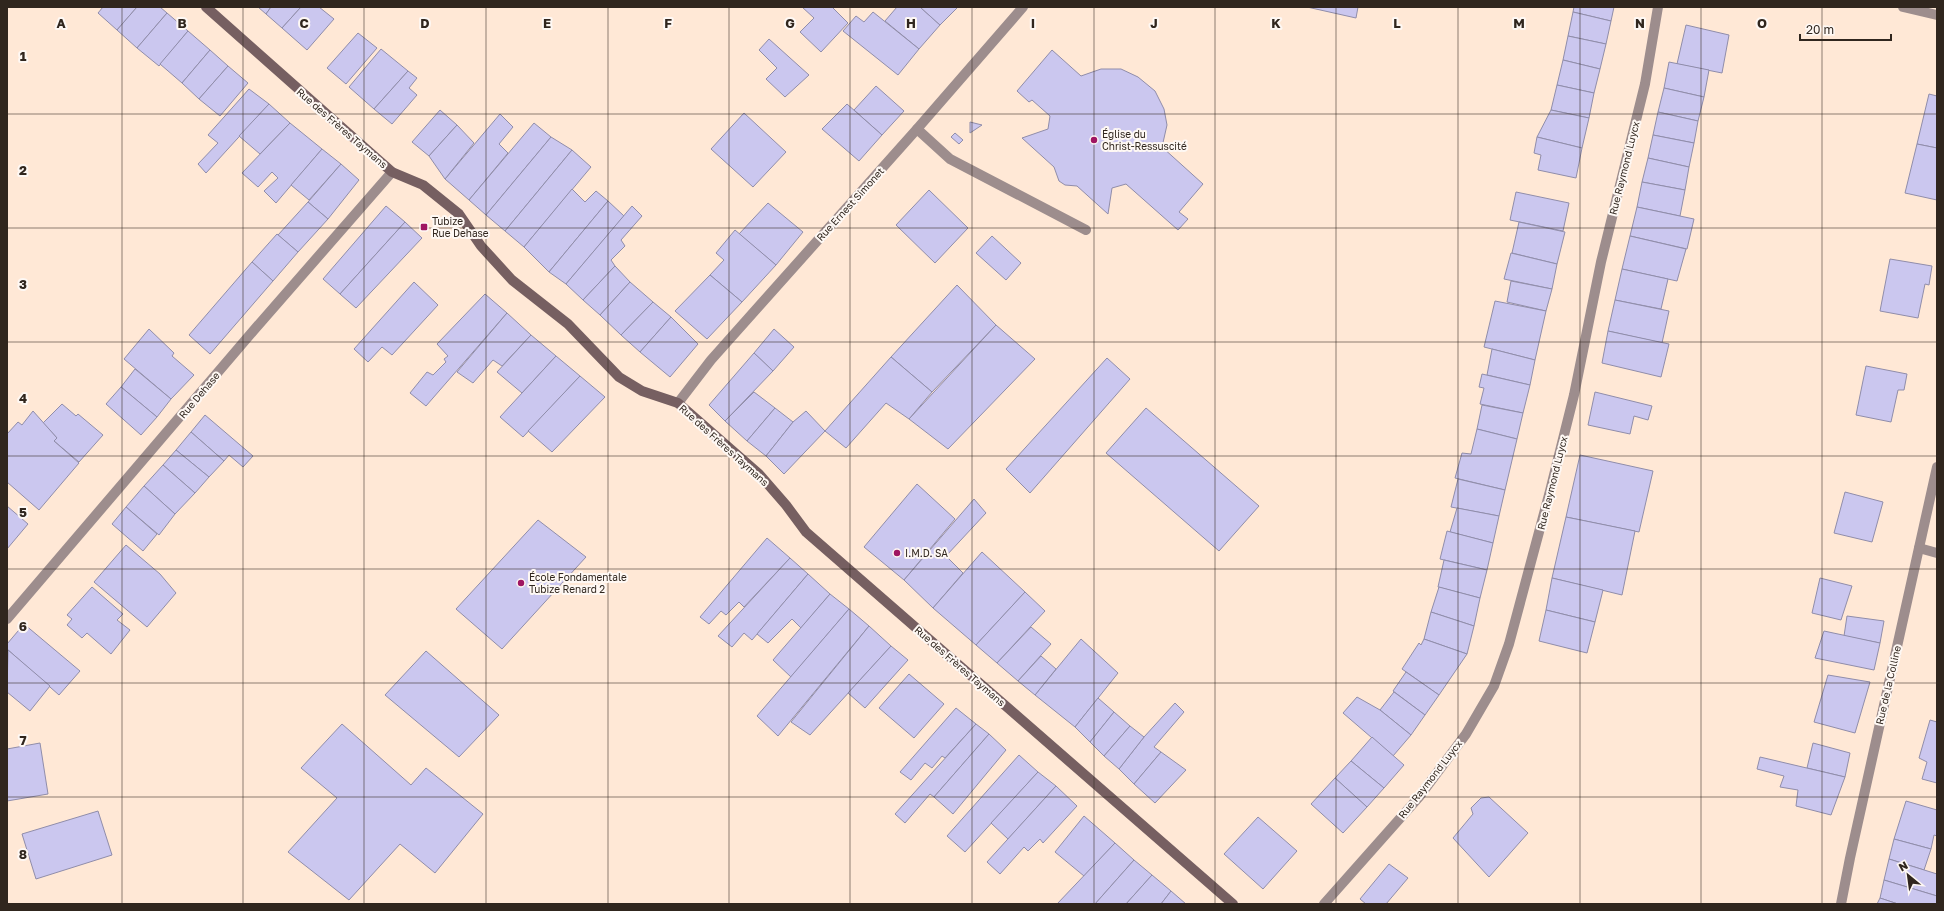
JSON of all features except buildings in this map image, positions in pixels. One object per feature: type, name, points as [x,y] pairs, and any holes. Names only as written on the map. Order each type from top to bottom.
[{"type":"street","name":"Rue des Frères Taymans","points":[[206,7],[392,172],[423,185],[459,214],[481,246],[512,280],[568,324],[619,377],[642,391],[678,403],[759,474],[786,505],[806,532],[1233,904]]},
{"type":"street","name":"Rue Ernest Simonet","points":[[678,403],[710,360],[917,129],[1023,7]]},
{"type":"street","name":"Rue Raymond Luycx","points":[[1324,904],[1419,797],[1466,734],[1494,686],[1513,628],[1574,395],[1601,262],[1645,84],[1658,7]]},
{"type":"street","points":[[1904,7],[1937,14]]},
{"type":"street","points":[[917,129],[950,159],[1086,230]]},
{"type":"street","name":"Rue Dehase","points":[[7,619],[254,330],[392,172]]},
{"type":"street","name":"Rue de la Colline","points":[[1841,904],[1937,467]]},
{"type":"street","points":[[1918,548],[1937,553]]},
{"type":"place","name":"Église du Christ-Ressuscité","points":[[1094,140]]},
{"type":"place","name":"Tubize Rue Dehase","points":[[424,227]]},
{"type":"place","name":"I.M.D. SA","points":[[897,553]]},
{"type":"place","name":"École Fondamentale Tubize Renard 2","points":[[521,583]]}]
